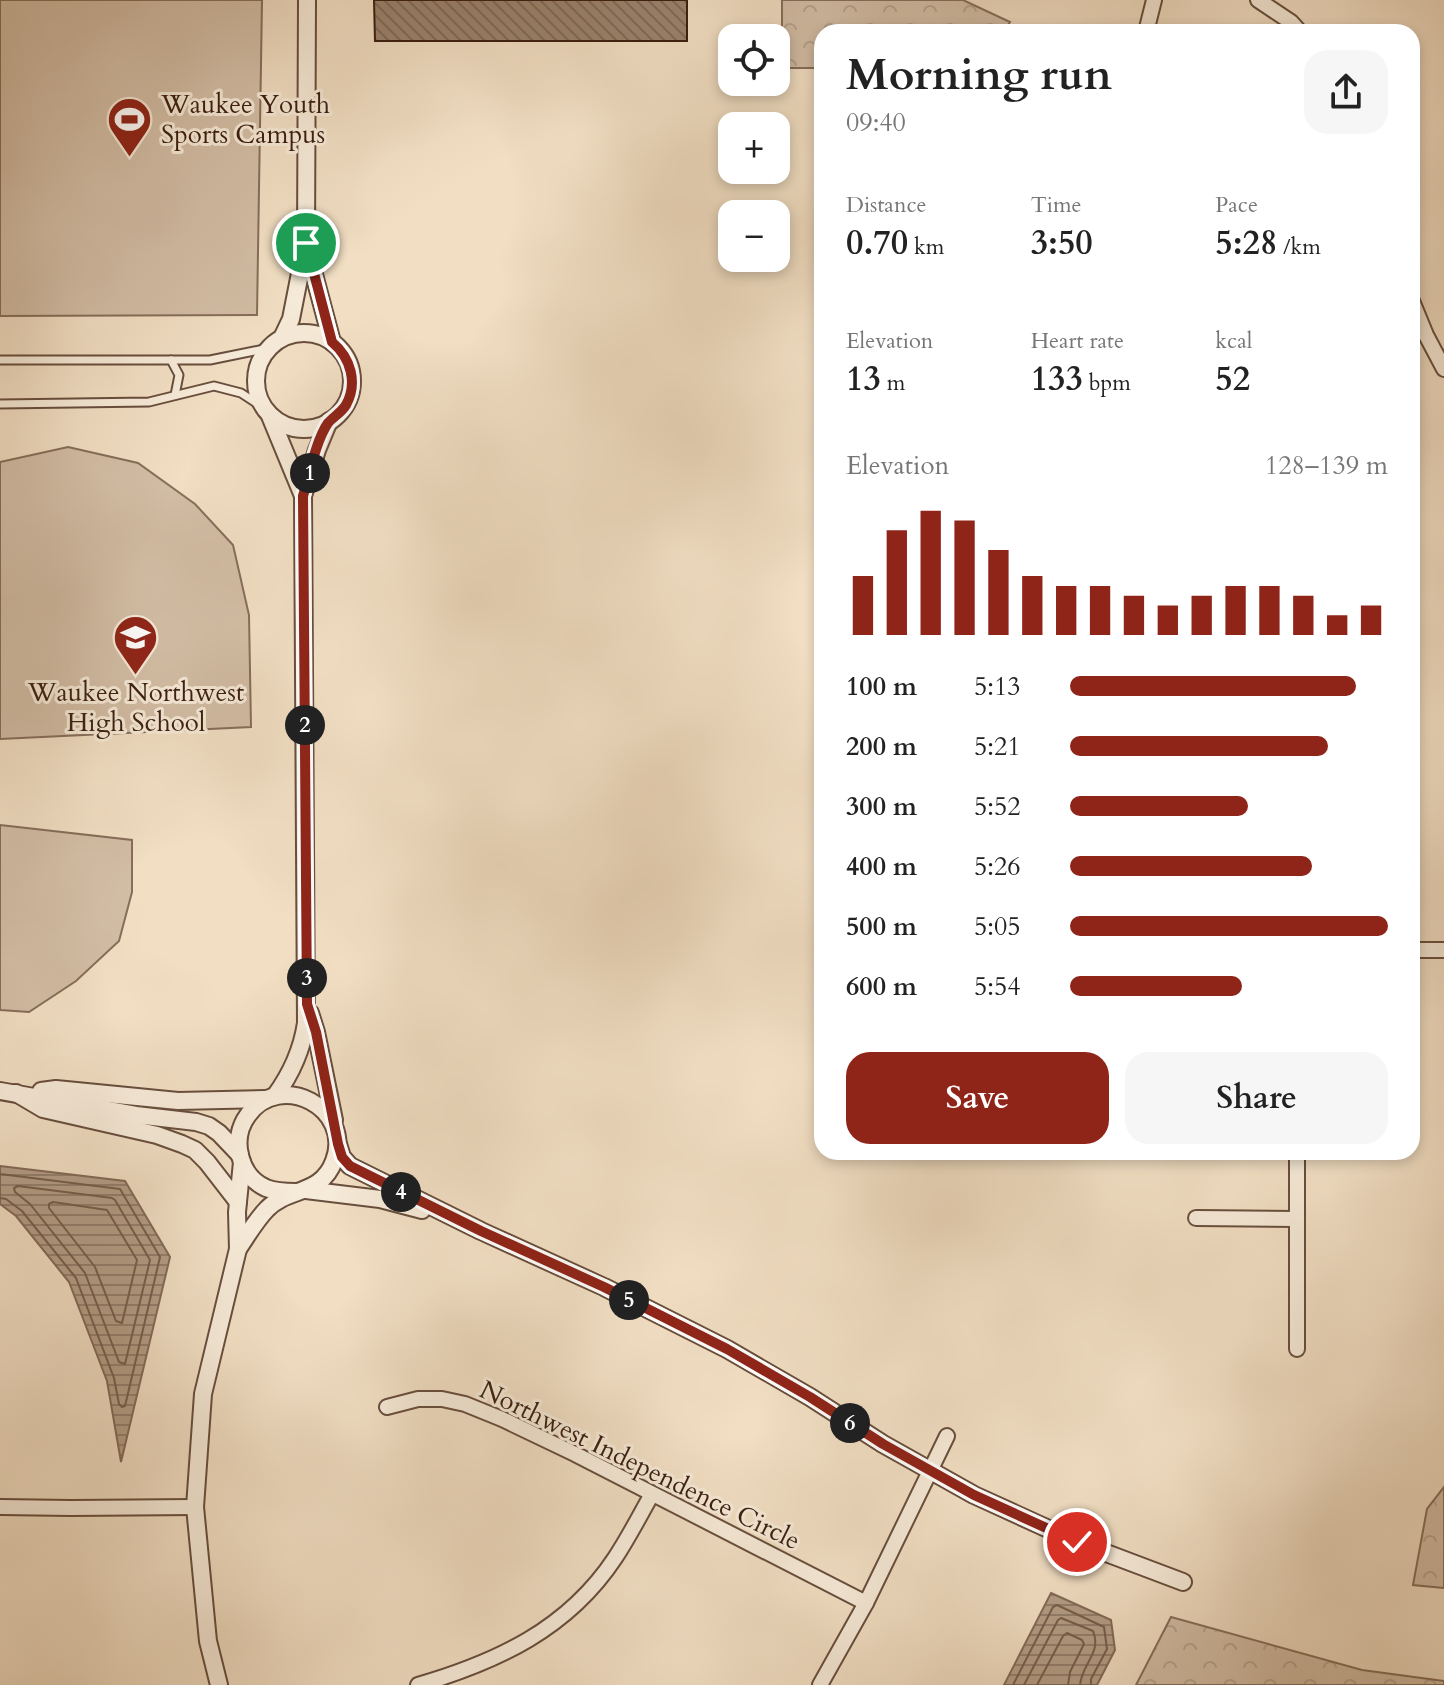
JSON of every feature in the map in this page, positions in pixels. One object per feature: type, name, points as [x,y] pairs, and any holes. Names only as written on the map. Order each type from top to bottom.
[{"type":"street","points":[[303,496],[257,393],[256,377],[260,362],[291,319],[306,243],[307,0]]},
{"type":"street","points":[[1148,24],[1154,0]]},
{"type":"street","points":[[1258,0],[1293,24]]},
{"type":"street","points":[[306,243],[332,342]]},
{"type":"street","points":[[1420,320],[1444,369]]},
{"type":"street","points":[[266,411],[275,420],[290,427],[305,429],[321,426],[345,407],[351,393],[349,362],[332,342],[313,334],[297,333],[275,343]]},
{"type":"street","points":[[219,1685],[208,1641],[195,1507],[203,1394],[238,1249],[240,1130],[248,1115],[260,1103],[271,1098],[287,1080],[304,1042],[307,1004],[303,496],[329,421]]},
{"type":"street","points":[[1420,950],[1444,950]]},
{"type":"street","points":[[238,1249],[268,1208],[280,1199],[321,1181],[335,1158],[337,1139],[316,1032],[307,1004]]},
{"type":"street","points":[[8,1092],[56,1089],[178,1101],[271,1098],[291,1094],[307,1098],[321,1107],[331,1119],[342,1157],[350,1166],[727,1349],[883,1444],[974,1495],[1114,1557],[1183,1582]]},
{"type":"street","points":[[8,1092],[136,1115],[196,1122],[219,1133],[251,1176],[264,1187],[280,1192],[301,1191],[380,1199],[420,1209],[481,1231]]},
{"type":"street","points":[[8,1092],[43,1109],[157,1135],[195,1150],[238,1202]]},
{"type":"street","points":[[1297,1160],[1297,1349]]},
{"type":"street","points":[[1196,1218],[1296,1219]]},
{"type":"street","name":"Northwest Independence Circle","points":[[387,1407],[418,1399],[442,1399],[465,1404],[502,1419],[866,1603]]},
{"type":"street","points":[[820,1685],[866,1603],[947,1436]]},
{"type":"street","points":[[418,1685],[501,1655],[536,1636],[566,1614],[614,1559],[652,1494]]},
{"type":"street","points":[[0,1507],[195,1507]]},
{"type":"lane","points":[[0,360],[210,360],[275,343]]},
{"type":"lane","points":[[171,360],[179,375],[175,395]]},
{"type":"lane","points":[[0,404],[149,402],[214,386],[241,393],[266,411]]},
{"type":"green space","name":"Waukee Youth Sports Campus","points":[[0,0],[262,0],[257,315],[0,316]]},
{"type":"green space","points":[[782,0],[963,0],[1010,22],[814,24],[814,68],[790,68],[790,24],[782,24]]},
{"type":"green space","points":[[68,447],[138,463],[195,504],[233,545],[249,615],[251,727],[0,739],[0,462]]},
{"type":"green space","points":[[0,825],[132,840],[132,892],[119,941],[76,981],[29,1012],[0,1010]]},
{"type":"green space","points":[[1444,1487],[1444,1588],[1413,1585],[1427,1509]]},
{"type":"green space","points":[[1171,1617],[1362,1670],[1444,1681],[1444,1685],[1136,1685]]},
{"type":"water","points":[[0,1166],[125,1181],[170,1257],[121,1462],[107,1381],[69,1282],[16,1216],[0,1204]]},
{"type":"water","points":[[1051,1593],[1111,1620],[1115,1650],[1097,1685],[1004,1685]]},
{"type":"building","points":[[374,0],[687,0],[687,41],[375,41]]},
{"type":"place","name":"Waukee Youth Sports Campus","points":[[130,158]]},
{"type":"place","name":"Waukee Northwest High School","points":[[136,676]]},
{"type":"route","points":[[306,243],[332,342],[349,362],[352,377],[351,393],[345,407],[329,421],[303,496],[307,1004],[316,1032],[342,1157],[350,1166],[388,1185],[727,1349],[883,1444],[974,1495],[1077,1542]]}]
